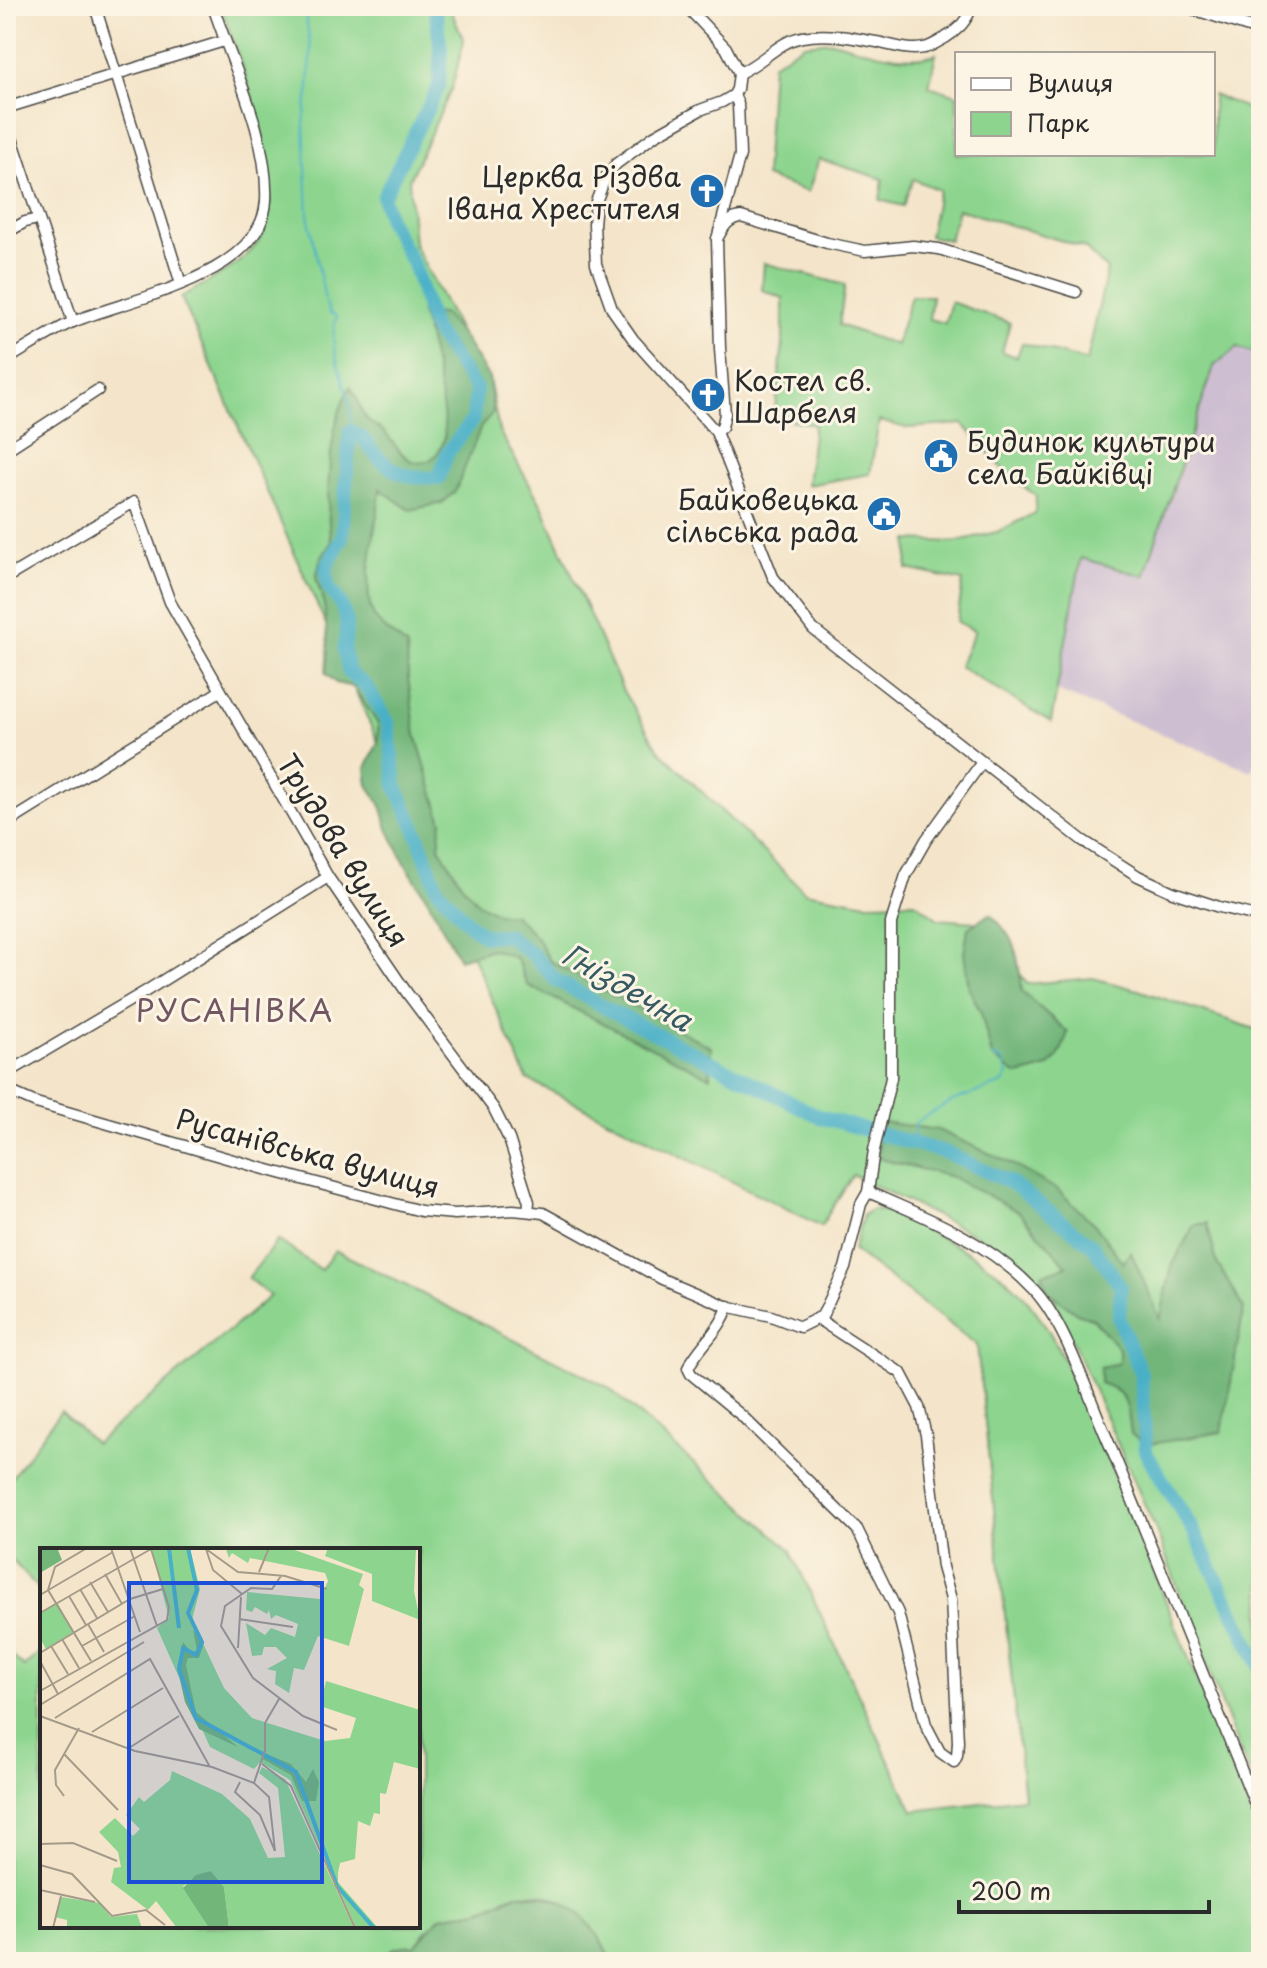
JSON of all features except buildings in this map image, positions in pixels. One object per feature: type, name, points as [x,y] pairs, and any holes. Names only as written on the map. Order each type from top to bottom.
[{"type":"street","points":[[95,6],[181,284]]},
{"type":"street","points":[[6,360],[73,322],[181,284],[230,260],[245,248],[260,225],[266,202],[262,158],[251,113],[213,6]]},
{"type":"street","points":[[686,6],[726,48],[739,73],[734,95],[738,104],[740,155],[717,239],[725,414],[722,427],[716,432]]},
{"type":"street","points":[[739,73],[782,45],[811,36],[832,35],[903,48],[924,48],[956,31],[968,18],[972,6]]},
{"type":"street","points":[[1183,6],[1261,31]]},
{"type":"street","points":[[6,108],[224,41]]},
{"type":"street","points":[[734,95],[654,136],[616,164],[605,178],[596,202],[596,264],[612,309],[633,339],[716,432],[773,577],[813,629],[1082,840],[1138,876],[1173,892],[1261,917]]},
{"type":"street","points":[[6,120],[73,322]]},
{"type":"street","points":[[717,239],[725,225],[741,217],[865,251],[913,246],[939,249],[1076,292]]},
{"type":"street","points":[[6,233],[25,222],[38,219]]},
{"type":"street","points":[[6,450],[98,390]]},
{"type":"street","name":"Трудова вулиця","points":[[6,578],[134,502],[170,602],[328,877],[407,993],[494,1109],[509,1139],[529,1202],[528,1211]]},
{"type":"street","points":[[6,824],[220,691]]},
{"type":"street","points":[[728,1306],[726,1315],[688,1368],[691,1374],[742,1416],[857,1529],[898,1613],[926,1725],[940,1752],[954,1762],[958,1742],[951,1599],[942,1567],[926,1435],[919,1407],[901,1373],[818,1319],[845,1268],[861,1204],[868,1192],[874,1150],[891,1078],[891,923],[906,875],[926,840],[982,762]]},
{"type":"street","points":[[6,1074],[328,877]]},
{"type":"street","name":"Русанівська вулиця","points":[[6,1090],[36,1103],[421,1211],[455,1214],[543,1213],[662,1279],[728,1306],[771,1316],[800,1327],[818,1319]]},
{"type":"street","points":[[868,1192],[971,1238],[1011,1267],[1037,1293],[1063,1336],[1163,1573],[1261,1819]]},
{"type":"shaded area","points":[[1237,347],[1261,355],[1261,744],[1252,771],[1057,691],[1081,557],[1144,575],[1214,366]]},
{"type":"green space","points":[[221,6],[449,6],[464,41],[452,88],[409,180],[414,244],[464,340],[489,378],[499,431],[542,506],[623,691],[659,750],[805,892],[867,903],[915,902],[938,919],[986,923],[1027,984],[1093,978],[1261,1031],[1261,1799],[1155,1528],[1053,1297],[1010,1252],[853,1175],[821,1226],[527,1079],[181,297],[249,253],[263,233],[269,209],[270,181],[266,151],[249,88]]},
{"type":"green space","points":[[832,41],[897,57],[936,54],[929,86],[955,94],[955,156],[1215,156],[1215,96],[1251,110],[1261,73],[1261,355],[1237,347],[1214,366],[1144,576],[1081,558],[1051,722],[959,666],[975,631],[957,622],[963,581],[907,569],[909,540],[953,542],[997,532],[1035,513],[1036,495],[1014,481],[963,424],[907,428],[879,421],[870,474],[807,485],[814,424],[774,418],[783,343],[783,298],[762,290],[764,263],[845,285],[839,325],[896,345],[911,296],[932,296],[929,319],[945,323],[951,302],[1010,323],[1002,352],[1017,357],[1022,343],[1087,361],[1107,270],[1085,248],[958,209],[949,240],[929,236],[939,190],[913,179],[903,206],[880,200],[883,179],[819,159],[808,192],[765,177],[772,64],[804,44]]},
{"type":"green space","points":[[421,313],[444,314],[463,337],[489,378],[493,412],[481,427],[455,492],[442,503],[410,510],[380,489],[371,555],[370,607],[378,622],[407,647],[416,735],[442,821],[439,847],[463,886],[478,903],[498,914],[513,914],[536,936],[550,961],[711,1047],[710,1077],[527,985],[516,958],[492,949],[459,959],[406,865],[388,829],[381,805],[368,785],[366,768],[378,742],[378,724],[353,687],[336,683],[326,673],[328,646],[324,603],[316,578],[321,557],[331,543],[328,506],[330,463],[337,421],[350,387],[367,419],[382,430],[407,458],[416,462],[428,461],[437,454],[443,443],[441,396]]},
{"type":"green space","points":[[990,914],[1006,932],[1015,949],[1022,992],[1068,1032],[1052,1064],[1017,1075],[992,1056],[981,1013],[969,988],[964,953],[968,928]]},
{"type":"green space","points":[[882,1122],[938,1130],[1006,1161],[1058,1190],[1095,1225],[1123,1263],[1131,1252],[1160,1319],[1172,1266],[1194,1225],[1207,1223],[1217,1263],[1244,1308],[1222,1432],[1145,1445],[1131,1434],[1122,1396],[1100,1383],[1100,1367],[1119,1363],[1119,1349],[1094,1319],[1077,1313],[1047,1291],[1042,1274],[1067,1266],[1019,1212],[952,1177],[877,1158]]},
{"type":"green space","points":[[873,1209],[889,1212],[990,1266],[1031,1305],[1061,1354],[1120,1489],[1208,1712],[1261,1835],[1261,1962],[611,1962],[587,1922],[564,1903],[535,1894],[519,1894],[439,1923],[426,1931],[415,1946],[394,1949],[377,1962],[6,1962],[6,1650],[24,1667],[40,1652],[40,1928],[420,1928],[420,1548],[40,1548],[40,1590],[6,1554],[6,1485],[61,1411],[95,1444],[270,1296],[248,1278],[278,1240],[321,1270],[335,1250],[608,1387],[790,1549],[913,1811],[1024,1798],[977,1345],[853,1250],[863,1215]]},
{"type":"green space","points":[[517,1894],[550,1898],[576,1911],[595,1932],[611,1962],[377,1962],[394,1949],[415,1946],[440,1917],[483,1909]]},
{"type":"waterway","points":[[304,6],[311,51],[304,123],[308,215],[325,300]]},
{"type":"waterway","name":"Гніздечна","points":[[435,6],[441,51],[439,86],[383,197],[389,220],[414,266],[433,328],[476,389],[473,419],[447,454],[439,478],[414,477],[399,472],[385,464],[361,436],[350,431],[342,538],[326,568],[328,586],[341,604],[347,622],[344,651],[349,673],[367,687],[388,722],[396,786],[437,888],[470,925],[485,936],[507,935],[533,955],[556,980],[611,1011],[820,1117],[947,1153],[1013,1184],[1093,1246],[1121,1287],[1119,1319],[1141,1374],[1146,1453],[1193,1530],[1261,1669]]},
{"type":"waterway","points":[[326,303],[330,313],[337,317],[334,346],[349,403],[350,431]]},
{"type":"waterway","points":[[912,1144],[916,1122],[952,1101],[1003,1083],[1008,1074],[1003,1061],[992,1056]]},
{"type":"place","name":"Церква Різдва Івана Хрестителя","points":[[707,191]]},
{"type":"place","name":"Костел св. Шарбеля","points":[[708,395]]},
{"type":"place","name":"Будинок культури села Байківці","points":[[941,456]]},
{"type":"place","name":"Байковецька сільська рада","points":[[884,514]]},
{"type":"district","name":"РУСАНІВКА","points":[[235,1009]]}]
